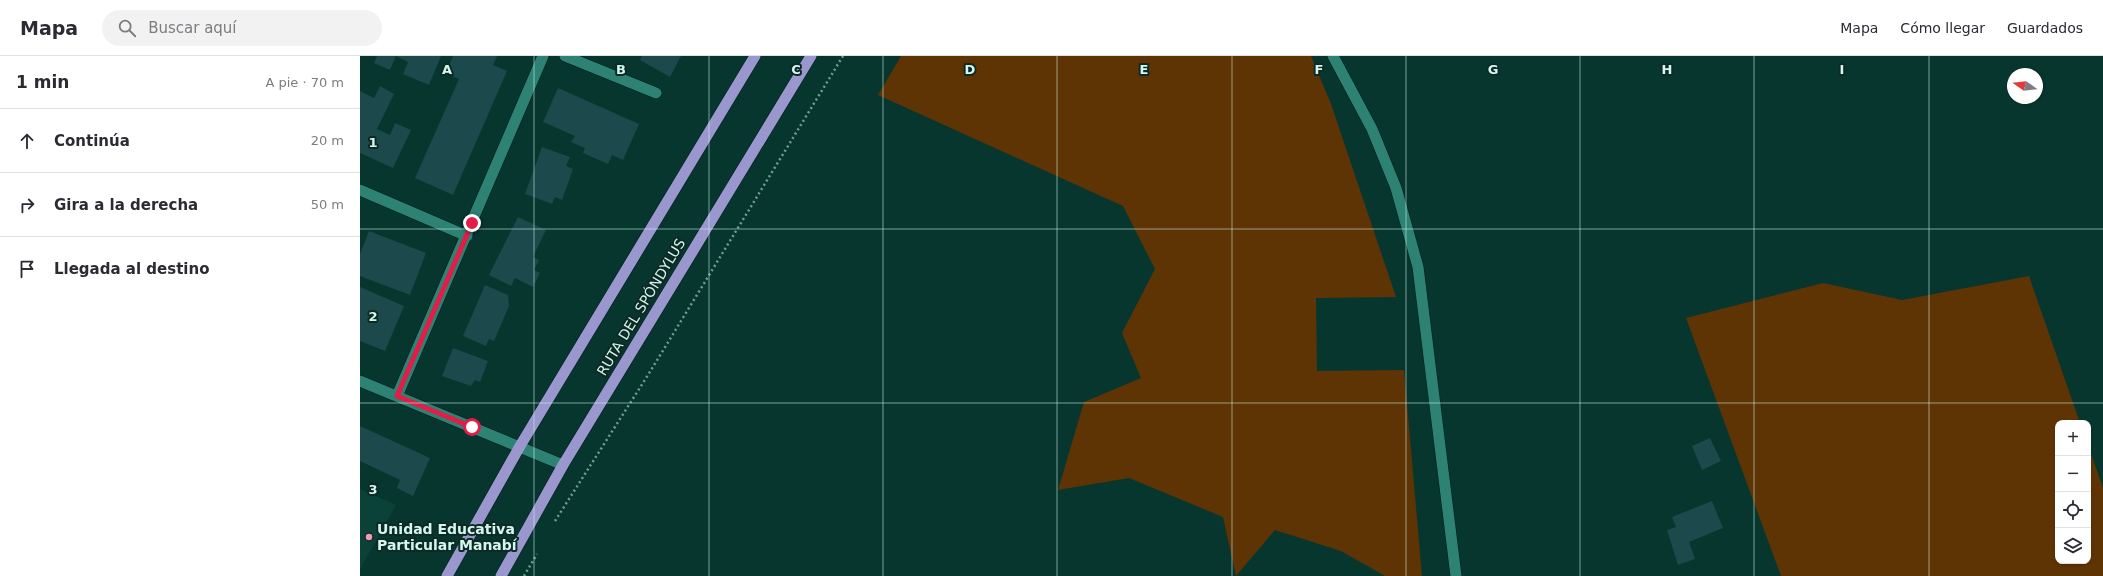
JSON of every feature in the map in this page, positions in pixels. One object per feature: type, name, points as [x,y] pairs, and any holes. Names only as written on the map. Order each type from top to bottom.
[{"type":"highway","points":[[447,576],[520,446],[755,56]]},
{"type":"highway","name":"RUTA DEL SPÓNDYLUS","points":[[501,576],[563,465],[811,56]]},
{"type":"street","points":[[397,396],[543,56]]},
{"type":"street","points":[[565,56],[656,93]]},
{"type":"street","points":[[1333,56],[1372,129],[1396,188],[1418,267],[1456,576]]},
{"type":"street","points":[[360,190],[467,236]]},
{"type":"street","points":[[360,381],[563,465]]},
{"type":"path","points":[[554,522],[648,375],[843,56]]},
{"type":"path","points":[[524,576],[539,549]]},
{"type":"shaded area","points":[[901,56],[1311,56],[1331,104],[1396,297],[1316,298],[1317,371],[1404,370],[1422,576],[1385,576],[1341,551],[1275,530],[1236,576],[1223,517],[1129,478],[1058,490],[1084,402],[1141,378],[1122,333],[1155,269],[1123,206],[878,95]]},
{"type":"shaded area","points":[[2029,276],[2079,420],[2055,420],[2055,564],[2091,564],[2091,454],[2103,488],[2103,576],[1781,576],[1686,318],[1823,283],[1902,300]]},
{"type":"shaded area","name":"Unidad Educativa Particular Manabí","points":[[360,489],[396,505],[360,569]]},
{"type":"building","points":[[377,56],[396,56],[390,70],[374,63]]},
{"type":"building","points":[[396,56],[441,56],[429,85],[403,74],[408,62]]},
{"type":"building","points":[[453,56],[497,56],[493,65],[507,71],[453,195],[415,178],[459,79],[446,73]]},
{"type":"building","points":[[642,56],[681,56],[670,77],[640,60]]},
{"type":"building","points":[[380,86],[394,94],[377,129],[390,135],[395,123],[411,130],[393,168],[360,153],[360,91],[374,98]]},
{"type":"building","points":[[558,88],[639,124],[623,160],[612,155],[608,164],[583,153],[585,148],[571,142],[575,136],[543,122]]},
{"type":"building","points":[[542,147],[570,157],[566,166],[573,169],[562,200],[555,197],[552,204],[525,194]]},
{"type":"building","points":[[518,217],[546,230],[533,257],[539,260],[534,270],[540,273],[533,287],[515,278],[511,286],[489,275]]},
{"type":"building","points":[[369,231],[426,253],[410,295],[360,276],[360,254]]},
{"type":"building","points":[[485,285],[508,295],[509,306],[494,341],[489,339],[486,346],[463,336]]},
{"type":"building","points":[[360,287],[404,306],[385,351],[360,341]]},
{"type":"building","points":[[453,348],[488,361],[480,382],[475,380],[471,386],[442,376]]},
{"type":"building","points":[[360,426],[430,458],[413,496],[397,488],[400,480],[360,461]]},
{"type":"building","points":[[1710,438],[1721,461],[1702,470],[1692,446]]},
{"type":"building","points":[[1712,501],[1723,528],[1689,542],[1695,559],[1678,565],[1667,530],[1676,527],[1672,517]]},
{"type":"place","name":"Unidad Educativa Particular Manabí","points":[[369,537]]},
{"type":"route","points":[[472,223],[397,396],[472,427]]}]
